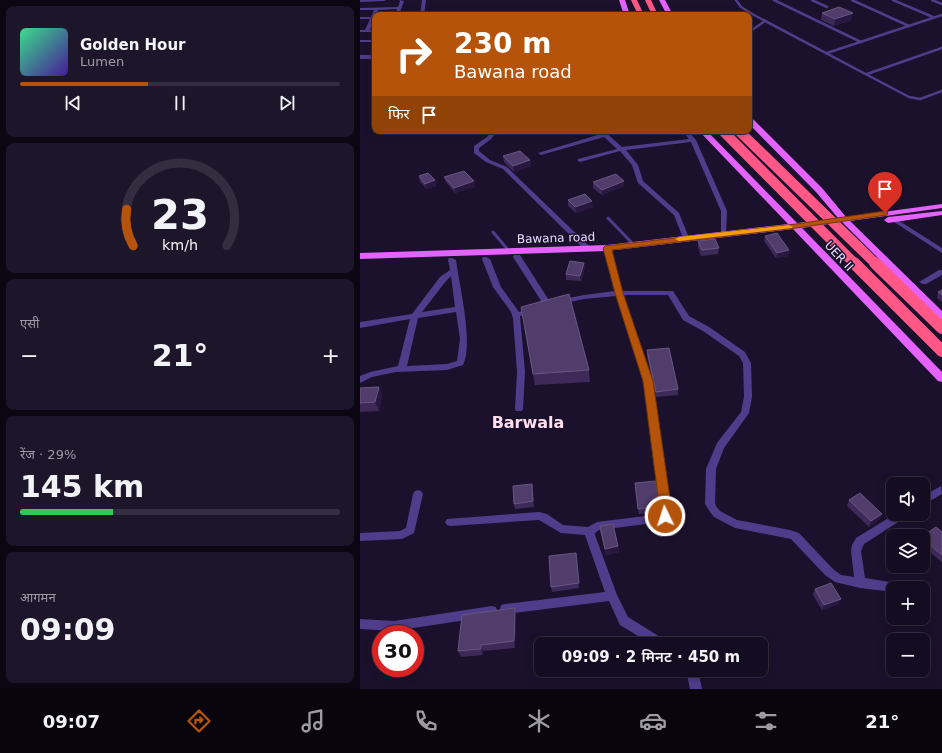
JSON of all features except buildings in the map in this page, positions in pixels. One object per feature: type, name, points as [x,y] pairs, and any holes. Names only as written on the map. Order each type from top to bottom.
[{"type":"highway","points":[[634,0],[640,12]]},
{"type":"highway","points":[[648,0],[654,12]]},
{"type":"highway","points":[[726,134],[942,351]]},
{"type":"highway","points":[[742,134],[942,328]]},
{"type":"main road","points":[[622,0],[626,12]]},
{"type":"main road","points":[[662,0],[668,12]]},
{"type":"main road","points":[[752,123],[819,190],[846,222],[942,317]]},
{"type":"main road","name":"UER II","points":[[706,134],[942,378]]},
{"type":"main road","name":"Bawana road","points":[[361,256],[452,260],[517,258],[608,250],[799,229],[942,206]]},
{"type":"main road","name":"Bawana road","points":[[846,222],[893,219],[942,213]]},
{"type":"main road","name":"Bawana road","points":[[361,256],[509,252],[587,248],[608,250],[686,238],[799,229]]},
{"type":"street","points":[[360,1],[384,0]]},
{"type":"street","points":[[398,12],[401,0]]},
{"type":"street","points":[[422,12],[424,0]]},
{"type":"street","points":[[375,12],[377,8]]},
{"type":"street","points":[[360,9],[400,8]]},
{"type":"street","points":[[360,18],[372,18],[367,31]]},
{"type":"street","points":[[360,31],[372,31]]},
{"type":"street","points":[[360,41],[372,41]]},
{"type":"street","points":[[360,52],[372,51]]},
{"type":"street","points":[[360,57],[372,57]]},
{"type":"street","points":[[360,62],[372,62]]},
{"type":"street","points":[[492,134],[476,147],[476,152],[488,161],[505,168],[587,248]]},
{"type":"street","points":[[541,153],[601,134]]},
{"type":"street","points":[[605,134],[622,150],[636,167],[640,182],[677,214],[686,238]]},
{"type":"street","points":[[688,134],[693,140],[724,211],[724,234]]},
{"type":"street","points":[[580,160],[622,150],[693,140]]},
{"type":"street","points":[[893,219],[942,251]]},
{"type":"street","points":[[450,522],[539,516],[544,517],[561,529],[590,531],[597,526],[662,518],[665,516],[666,512],[648,381],[619,293],[608,250]]},
{"type":"street","points":[[517,258],[548,305]]},
{"type":"street","points":[[486,259],[497,287],[516,315],[520,372],[518,409]]},
{"type":"street","points":[[360,380],[379,372],[402,368],[447,367],[460,363],[462,359],[464,339],[452,260]]},
{"type":"street","points":[[402,368],[415,316],[443,279],[453,271]]},
{"type":"street","points":[[923,282],[942,272]]},
{"type":"street","points":[[516,315],[548,305],[584,297],[619,293],[670,293],[686,318],[706,329],[745,358],[747,363],[748,397],[745,414],[720,446],[711,469],[710,504],[713,509],[736,524],[790,534],[801,541],[829,572],[839,578],[886,587]]},
{"type":"street","points":[[360,325],[459,309]]},
{"type":"street","points":[[930,497],[941,490]]},
{"type":"street","points":[[360,537],[402,535],[406,533],[411,526],[418,494]]},
{"type":"street","points":[[860,583],[856,545],[892,521]]},
{"type":"street","points":[[590,531],[612,596],[624,621],[650,637]]},
{"type":"street","points":[[360,624],[394,626],[478,612],[612,596]]},
{"type":"street","points":[[693,677],[696,689]]},
{"type":"lane","points":[[736,0],[741,7],[750,12]]},
{"type":"lane","points":[[774,0],[861,42]]},
{"type":"lane","points":[[812,0],[827,7]]},
{"type":"lane","points":[[852,0],[909,26]]},
{"type":"lane","points":[[893,0],[934,17]]},
{"type":"lane","points":[[932,0],[942,4]]},
{"type":"lane","points":[[752,13],[913,98],[923,98],[942,91]]},
{"type":"lane","points":[[827,53],[942,15]]},
{"type":"lane","points":[[752,30],[765,21]]},
{"type":"lane","points":[[867,74],[942,48]]},
{"type":"lane","points":[[608,218],[634,245]]},
{"type":"lane","points":[[493,232],[509,252]]},
{"type":"slow traffic","points":[[679,239],[789,227]]},
{"type":"district","name":"Barwala","points":[[528,422]]},
{"type":"route","points":[[665,516],[666,512],[648,381],[637,353],[607,248],[796,226],[885,213]]}]
